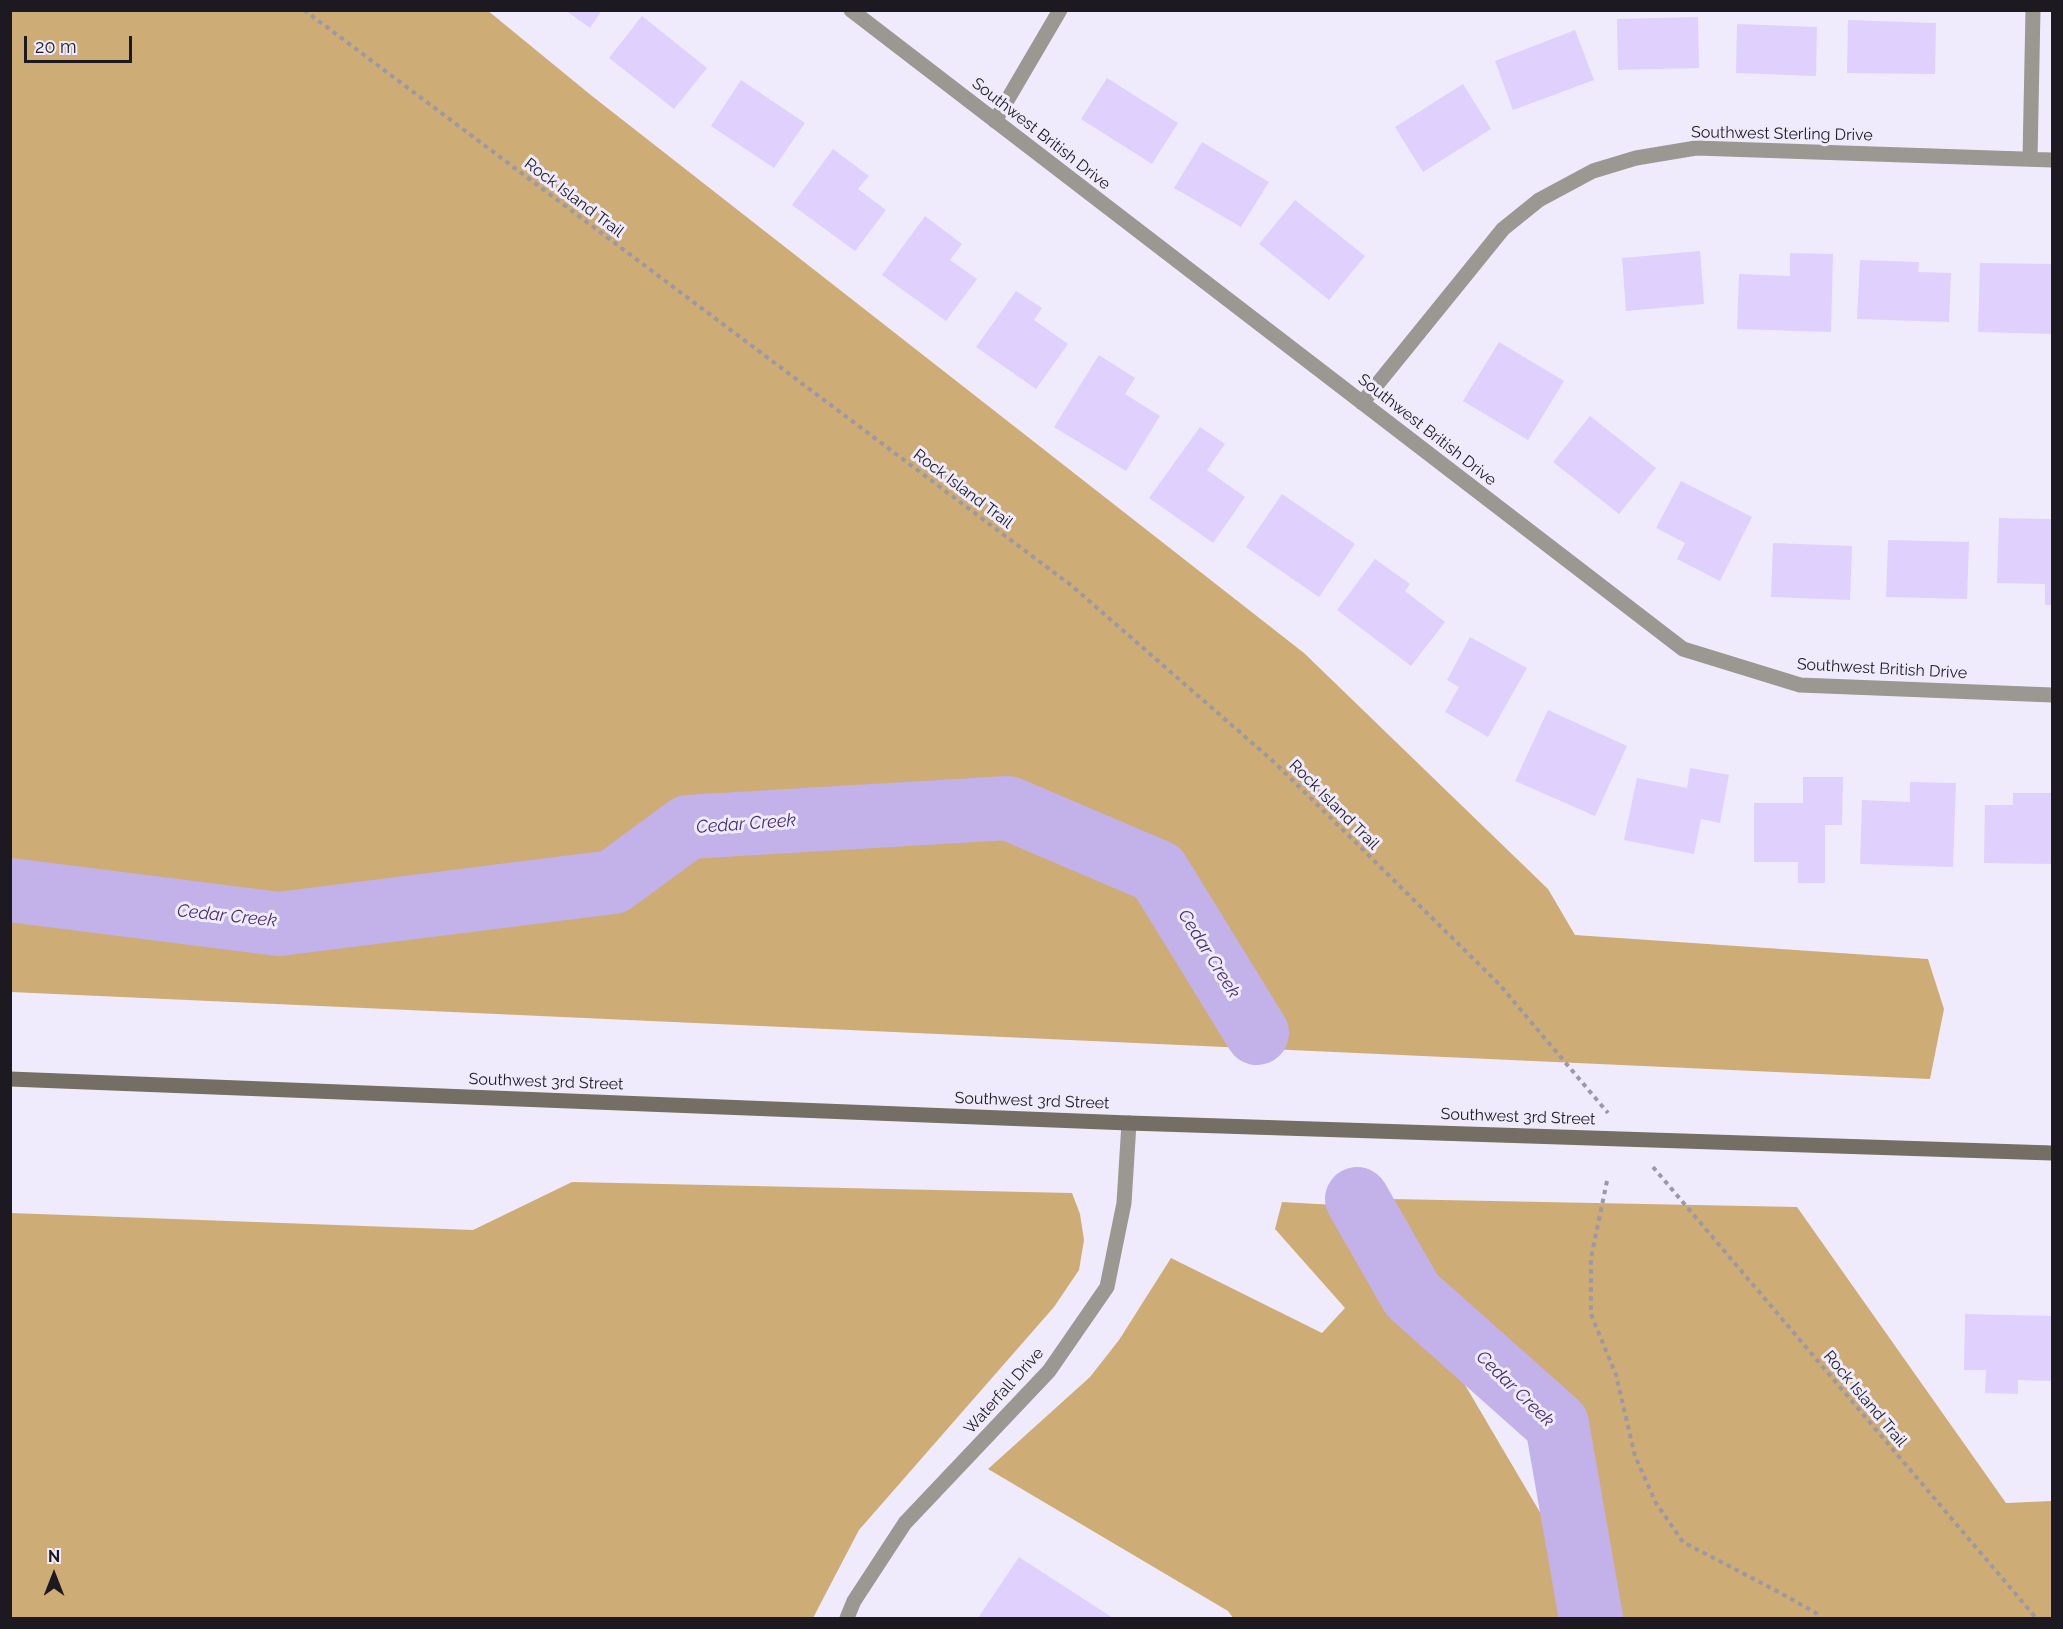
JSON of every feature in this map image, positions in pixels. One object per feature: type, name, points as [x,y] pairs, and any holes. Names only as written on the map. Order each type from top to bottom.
[{"type":"main road","name":"Southwest 3rd Street","points":[[10,1079],[1129,1123],[2052,1153]]},
{"type":"street","name":"Southwest British Drive","points":[[851,10],[1683,649],[1800,685],[2052,695]]},
{"type":"street","points":[[995,121],[1060,10]]},
{"type":"street","points":[[2030,159],[2033,10]]},
{"type":"street","name":"Southwest Sterling Drive","points":[[1362,403],[1503,229],[1539,200],[1593,171],[1636,158],[1696,148],[2052,160]]},
{"type":"street","name":"Waterfall Drive","points":[[847,1618],[854,1601],[905,1523],[1049,1371],[1107,1287],[1124,1203],[1129,1123]]},
{"type":"path","name":"Rock Island Trail","points":[[304,10],[1072,586],[1274,762],[1499,984],[1553,1049]]},
{"type":"path","points":[[1607,1181],[1591,1258],[1591,1314],[1616,1375],[1635,1456],[1656,1503],[1683,1542],[1775,1590],[1816,1613],[1819,1618]]},
{"type":"path","name":"Rock Island Trail","points":[[1676,1194],[2036,1618]]},
{"type":"shaded area","points":[[487,10],[592,96],[1304,653],[1548,889],[1575,935],[1928,959],[1944,1009],[1930,1079],[11,992],[11,11]]},
{"type":"shaded area","points":[[572,1182],[1072,1193],[1080,1214],[1084,1240],[1079,1270],[1054,1307],[859,1530],[813,1618],[11,1618],[11,1213],[473,1230]]},
{"type":"shaded area","points":[[1391,1199],[1797,1207],[2006,1503],[2052,1501],[2052,1618],[1613,1618],[1572,1419],[1446,1295]]},
{"type":"shaded area","points":[[1282,1202],[1335,1205],[1412,1295],[1541,1514],[1571,1618],[1233,1618],[1228,1611],[988,1469],[1090,1377],[1119,1340],[1171,1258],[1322,1333],[1345,1308],[1275,1229]]},
{"type":"building","points":[[565,10],[602,10],[590,28]]},
{"type":"building","points":[[642,16],[707,68],[674,109],[609,58]]},
{"type":"building","points":[[1698,17],[1699,68],[1618,70],[1617,19]]},
{"type":"building","points":[[1848,20],[1936,23],[1935,74],[1847,73]]},
{"type":"building","points":[[1737,24],[1817,27],[1816,76],[1736,73]]},
{"type":"building","points":[[1575,30],[1594,80],[1513,110],[1495,61]]},
{"type":"building","points":[[1107,78],[1178,123],[1152,164],[1081,119]]},
{"type":"building","points":[[741,80],[805,123],[774,168],[711,126]]},
{"type":"building","points":[[1463,84],[1491,129],[1423,172],[1395,127]]},
{"type":"building","points":[[1202,142],[1269,182],[1241,227],[1174,188]]},
{"type":"building","points":[[833,149],[869,176],[858,189],[886,210],[855,251],[792,205]]},
{"type":"building","points":[[1295,200],[1365,256],[1329,300],[1259,244]]},
{"type":"building","points":[[925,216],[962,244],[950,260],[977,279],[946,321],[882,275]]},
{"type":"building","points":[[1700,251],[1704,304],[1626,311],[1622,258]]},
{"type":"building","points":[[1790,253],[1833,254],[1831,332],[1737,329],[1739,274],[1790,276]]},
{"type":"building","points":[[1860,260],[1919,262],[1918,272],[1951,273],[1949,322],[1857,319]]},
{"type":"building","points":[[1980,263],[2052,264],[2052,334],[1978,332]]},
{"type":"building","points":[[1016,291],[1042,308],[1034,320],[1068,344],[1036,389],[976,347]]},
{"type":"building","points":[[1499,342],[1564,381],[1528,440],[1463,401]]},
{"type":"building","points":[[1099,355],[1135,378],[1125,394],[1160,416],[1126,471],[1054,427]]},
{"type":"building","points":[[1590,416],[1656,468],[1619,514],[1553,462]]},
{"type":"building","points":[[1200,427],[1225,444],[1207,470],[1245,497],[1213,543],[1149,498]]},
{"type":"building","points":[[1681,481],[1752,517],[1720,581],[1677,559],[1685,543],[1656,528]]},
{"type":"building","points":[[1282,494],[1355,544],[1319,597],[1246,547]]},
{"type":"building","points":[[1999,518],[2052,519],[2052,605],[2045,605],[2045,584],[1997,583]]},
{"type":"building","points":[[1888,540],[1969,542],[1967,599],[1886,597]]},
{"type":"building","points":[[1773,543],[1852,546],[1850,600],[1771,597]]},
{"type":"building","points":[[1375,559],[1410,584],[1405,591],[1445,622],[1411,666],[1337,610]]},
{"type":"building","points":[[1470,637],[1527,668],[1488,737],[1445,712],[1459,687],[1447,680]]},
{"type":"building","points":[[1548,710],[1627,746],[1595,816],[1515,781]]},
{"type":"building","points":[[1690,768],[1729,775],[1720,823],[1701,819],[1694,854],[1624,840],[1637,778],[1687,788]]},
{"type":"building","points":[[1803,777],[1843,777],[1842,825],[1825,825],[1825,883],[1798,883],[1798,862],[1754,862],[1754,803],[1803,803]]},
{"type":"building","points":[[1910,782],[1956,783],[1953,867],[1860,864],[1862,800],[1910,802]]},
{"type":"building","points":[[2013,793],[2052,793],[2052,864],[1984,863],[1985,805],[2013,805]]},
{"type":"building","points":[[1965,1314],[2052,1316],[2052,1381],[2018,1380],[2018,1394],[1985,1393],[1986,1370],[1964,1370]]},
{"type":"building","points":[[1019,1557],[1113,1618],[978,1618]]},
{"type":"waterway","name":"Cedar Creek","points":[[10,890],[279,924],[613,882],[688,827],[1008,808],[1158,872],[1257,1033]]},
{"type":"waterway","name":"Cedar Creek","points":[[1357,1199],[1412,1295],[1557,1424],[1591,1618]]}]
